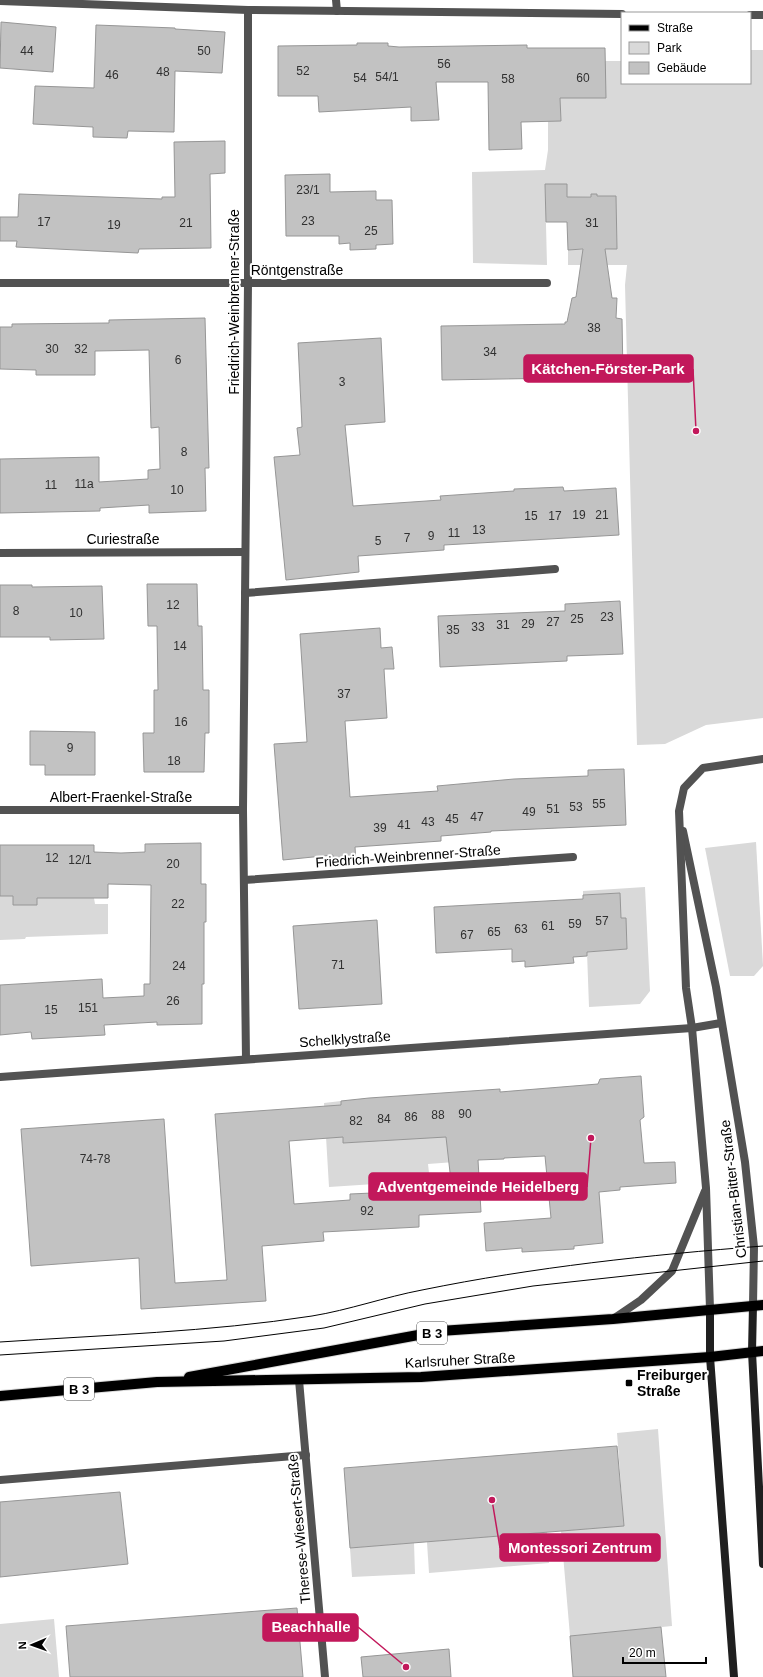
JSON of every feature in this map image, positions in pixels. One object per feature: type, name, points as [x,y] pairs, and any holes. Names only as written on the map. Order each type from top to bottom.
[{"type":"main road","name":"Karlsruher Straße","points":[[157,1382],[440,1331],[613,1319],[758,1305]]},
{"type":"main road","name":"Karlsruher Straße","points":[[0,1396],[157,1382],[421,1377],[763,1351]]},
{"type":"street","points":[[336,0],[337,11]]},
{"type":"street","points":[[0,1],[248,10],[621,14]]},
{"type":"street","name":"Friedrich-Weinbrenner-Straße","points":[[246,1059],[243,810],[248,283],[248,10]]},
{"type":"street","points":[[751,15],[763,15]]},
{"type":"street","name":"Röntgenstraße","points":[[0,283],[547,283]]},
{"type":"street","name":"Curiestraße","points":[[0,552],[245,552]]},
{"type":"street","points":[[245,594],[555,569]]},
{"type":"street","name":"Christian-Bitter-Straße","points":[[710,1309],[706,1188],[692,1028],[686,988],[679,811],[684,788],[703,768],[763,759]]},
{"type":"street","name":"Albert-Fraenkel-Straße","points":[[0,810],[243,810]]},
{"type":"street","name":"Christian-Bitter-Straße","points":[[679,811],[716,986],[721,1023],[730,1067],[745,1162],[754,1247],[758,1305]]},
{"type":"street","name":"Friedrich-Weinbrenner-Straße","points":[[244,880],[573,857]]},
{"type":"street","points":[[692,1028],[721,1023]]},
{"type":"street","name":"Schelklystraße","points":[[0,1076],[692,1028]]},
{"type":"street","points":[[613,1319],[641,1300],[672,1271],[706,1188]]},
{"type":"street","points":[[758,1305],[752,1352],[763,1564]]},
{"type":"street","points":[[710,1309],[710,1356],[734,1677]]},
{"type":"street","name":"Therese-Wiesert-Straße","points":[[299,1380],[325,1677]]},
{"type":"street","points":[[0,1480],[306,1455]]},
{"type":"street","points":[[758,1485],[763,1476]]},
{"type":"green space","points":[[751,50],[763,50],[763,718],[706,725],[665,744],[637,745],[625,285],[627,265],[568,265],[568,250],[617,249],[616,196],[567,197],[567,184],[545,184],[547,265],[473,263],[472,172],[545,170],[548,150],[548,121],[561,121],[560,98],[605,61],[621,61],[621,84],[751,84]]},
{"type":"green space","points":[[756,842],[763,966],[754,976],[730,976],[705,848]]},
{"type":"green space","points":[[645,887],[650,991],[640,1004],[589,1007],[587,952],[627,949],[625,918],[621,918],[619,893],[583,895],[583,891]]},
{"type":"green space","points":[[0,896],[13,896],[13,905],[37,905],[37,898],[94,898],[95,904],[108,904],[108,934],[26,937],[25,939],[0,940]]},
{"type":"green space","points":[[341,1101],[344,1143],[479,1134],[481,1160],[428,1164],[429,1173],[404,1175],[405,1182],[329,1187],[324,1103]]},
{"type":"green space","points":[[658,1429],[672,1626],[570,1636],[561,1531],[624,1526],[617,1433]]},
{"type":"green space","points":[[547,1532],[549,1563],[429,1573],[427,1542]]},
{"type":"green space","points":[[414,1543],[415,1574],[352,1577],[350,1548]]},
{"type":"green space","points":[[54,1619],[59,1677],[0,1677],[0,1624]]},
{"type":"building","points":[[1,22],[56,27],[53,72],[0,68]]},
{"type":"building","points":[[96,25],[175,28],[225,32],[222,73],[175,71],[174,132],[128,131],[127,138],[93,137],[93,127],[33,124],[35,86],[94,88]]},
{"type":"building","points":[[357,43],[388,43],[388,46],[399,47],[527,45],[527,48],[605,48],[606,98],[560,98],[561,121],[521,122],[522,149],[489,150],[488,82],[436,82],[439,120],[411,121],[411,107],[319,112],[318,96],[278,96],[278,46],[357,45]]},
{"type":"building","points":[[225,141],[225,173],[210,174],[211,248],[139,249],[138,253],[16,247],[17,241],[0,241],[0,217],[18,217],[19,194],[162,199],[162,197],[175,197],[174,142]]},
{"type":"building","points":[[330,174],[330,192],[376,191],[376,200],[392,200],[393,244],[376,245],[376,249],[350,250],[350,243],[339,244],[339,236],[286,236],[285,175]]},
{"type":"building","points":[[545,184],[567,184],[567,197],[591,197],[591,194],[597,194],[597,196],[616,196],[617,249],[605,249],[612,298],[617,298],[616,318],[622,319],[623,377],[442,380],[441,326],[565,324],[565,322],[567,322],[572,298],[576,297],[583,249],[568,250],[567,222],[546,222]]},
{"type":"building","points":[[205,318],[209,468],[205,468],[206,511],[149,513],[149,505],[100,508],[100,511],[0,513],[0,459],[99,457],[99,482],[148,479],[148,470],[160,469],[159,427],[151,428],[149,350],[95,351],[95,375],[36,375],[36,370],[0,369],[0,327],[12,327],[12,324],[109,323],[109,320]]},
{"type":"building","points":[[381,338],[385,422],[345,425],[353,506],[441,500],[440,496],[514,491],[514,489],[563,487],[564,491],[616,488],[619,535],[444,545],[444,550],[358,556],[359,572],[286,580],[274,457],[300,455],[297,428],[302,427],[298,343]]},
{"type":"building","points":[[147,584],[197,584],[198,626],[202,626],[203,690],[209,690],[209,733],[205,733],[204,772],[144,772],[143,733],[154,733],[154,690],[158,690],[157,626],[148,626]]},
{"type":"building","points":[[0,585],[32,585],[32,587],[102,586],[104,639],[50,640],[50,637],[0,637]]},
{"type":"building","points":[[620,601],[623,654],[567,656],[567,661],[440,667],[438,616],[565,611],[565,604]]},
{"type":"building","points":[[380,628],[381,648],[392,647],[394,669],[384,669],[387,718],[345,721],[350,797],[438,791],[437,786],[514,779],[588,776],[588,770],[624,769],[626,825],[491,831],[441,836],[441,841],[355,847],[356,862],[333,864],[333,855],[283,860],[274,744],[307,742],[300,634]]},
{"type":"building","points":[[30,731],[95,732],[95,775],[45,775],[45,765],[30,765]]},
{"type":"building","points":[[201,843],[201,884],[206,884],[202,1024],[157,1025],[157,1022],[104,1025],[105,1035],[32,1039],[31,1032],[0,1035],[0,985],[102,979],[103,998],[144,996],[144,984],[150,984],[151,885],[108,884],[108,898],[37,898],[37,905],[13,905],[13,896],[0,896],[0,845],[94,845],[94,852],[121,853],[145,852],[145,844]]},
{"type":"building","points":[[620,893],[621,918],[626,918],[627,949],[587,952],[587,956],[573,957],[574,963],[525,967],[525,961],[512,962],[512,949],[436,953],[434,907],[583,899],[583,895]]},
{"type":"building","points":[[377,920],[382,1004],[299,1009],[293,926]]},
{"type":"building","points":[[641,1076],[644,1117],[640,1120],[644,1163],[675,1162],[676,1183],[620,1187],[620,1190],[599,1192],[603,1243],[574,1246],[574,1249],[522,1252],[522,1248],[486,1251],[484,1223],[551,1218],[545,1156],[478,1160],[481,1212],[419,1215],[419,1227],[323,1232],[324,1241],[262,1246],[266,1301],[141,1309],[139,1258],[31,1266],[21,1129],[164,1119],[175,1283],[227,1280],[215,1114],[341,1105],[341,1101],[369,1098],[500,1089],[500,1092],[598,1084],[600,1079]],"holes":[[[343,1137],[343,1143],[446,1137],[451,1181],[417,1183],[417,1191],[350,1194],[350,1200],[294,1204],[289,1141]]]},
{"type":"building","points":[[617,1446],[624,1526],[350,1548],[344,1468]]},
{"type":"building","points":[[120,1492],[128,1564],[0,1577],[0,1502]]},
{"type":"building","points":[[297,1608],[303,1677],[70,1677],[66,1626]]},
{"type":"building","points":[[661,1627],[666,1677],[573,1677],[570,1636]]},
{"type":"building","points":[[449,1649],[451,1677],[363,1677],[361,1657]]},
{"type":"tram line","points":[[0,1342],[234,1326],[312,1316],[408,1293],[549,1268],[677,1253],[763,1246]]},
{"type":"tram line","points":[[0,1355],[224,1341],[324,1328],[425,1304],[533,1286],[763,1261]]},
{"type":"place","name":"Kätchen-Förster-Park","points":[[696,431]]},
{"type":"place","name":"Adventgemeinde Heidelberg","points":[[591,1138]]},
{"type":"place","name":"Freiburger Straße","points":[[629,1383]]},
{"type":"place","name":"Montessori Zentrum","points":[[492,1500]]},
{"type":"place","name":"Beachhalle","points":[[406,1667]]}]
